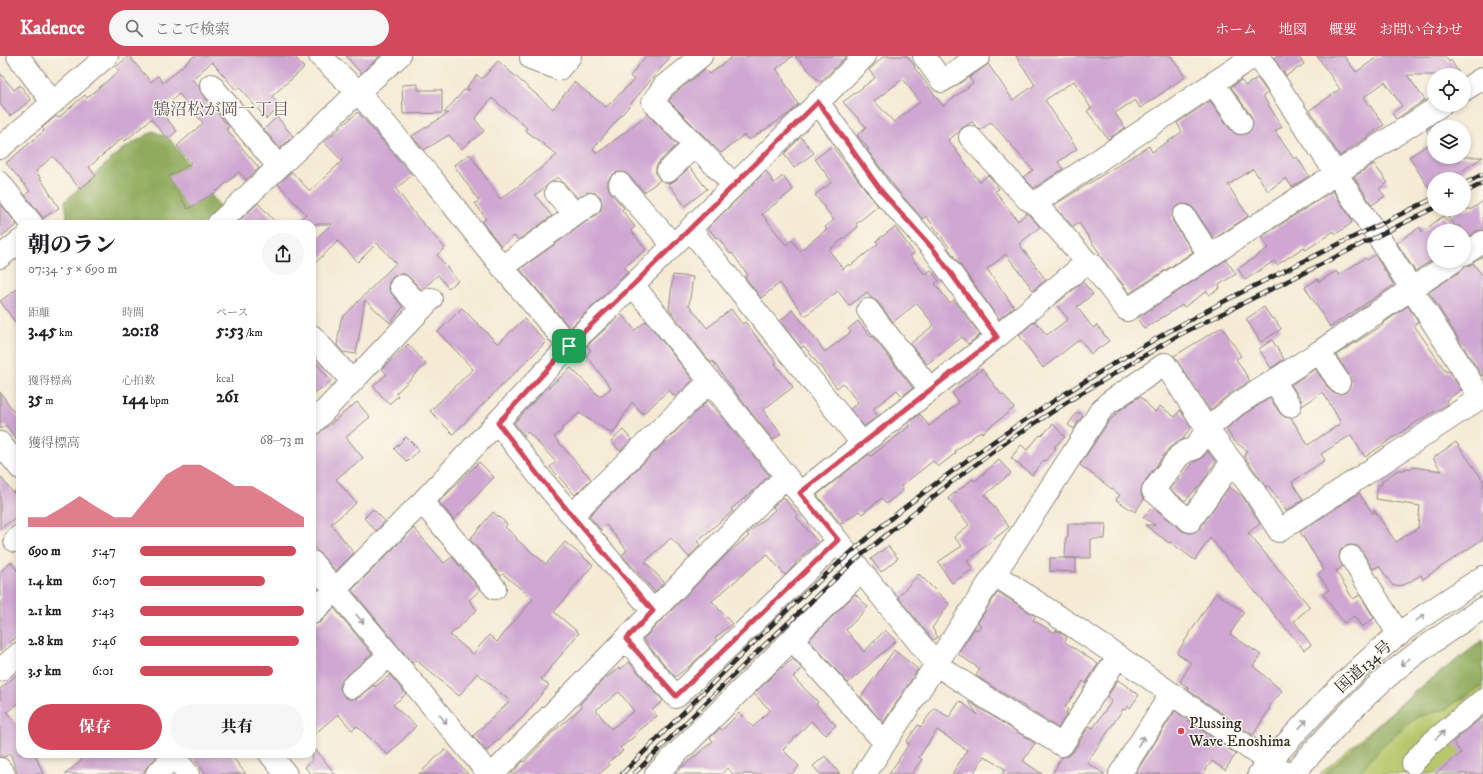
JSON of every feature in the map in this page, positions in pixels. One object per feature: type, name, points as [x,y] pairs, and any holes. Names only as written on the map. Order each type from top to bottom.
[{"type":"main road","points":[[18,56],[53,103]]},
{"type":"main road","points":[[0,148],[107,56]]},
{"type":"main road","points":[[320,56],[358,92],[433,180],[502,267],[569,346]]},
{"type":"main road","points":[[222,220],[278,166],[399,56]]},
{"type":"main road","points":[[531,58],[559,69],[570,56]]},
{"type":"main road","points":[[701,56],[664,86],[654,102],[734,185]]},
{"type":"main road","points":[[316,609],[498,423],[569,346],[674,245],[864,56]]},
{"type":"main road","points":[[924,56],[942,81],[979,56]]},
{"type":"main road","points":[[1035,203],[1254,56]]},
{"type":"main road","points":[[865,774],[1099,413],[1108,403],[1164,364],[1207,429],[1254,491],[1279,531],[1482,397],[1383,244],[1258,56]]},
{"type":"main road","points":[[1471,86],[1483,78]]},
{"type":"main road","points":[[1213,83],[1241,123]]},
{"type":"main road","points":[[211,85],[278,166]]},
{"type":"main road","points":[[818,102],[882,192],[934,250],[997,337]]},
{"type":"main road","points":[[970,137],[1027,199],[1035,203],[1087,262],[1092,265],[1127,310],[1430,112]]},
{"type":"main road","points":[[668,171],[695,145]]},
{"type":"main road","points":[[0,183],[29,220]]},
{"type":"main road","points":[[620,184],[674,245]]},
{"type":"main road","points":[[502,267],[583,209],[556,193]]},
{"type":"main road","points":[[1184,216],[1210,256]]},
{"type":"main road","points":[[690,229],[862,443]]},
{"type":"main road","points":[[0,256],[16,244]]},
{"type":"main road","points":[[800,493],[997,337],[1087,262]]},
{"type":"main road","points":[[1232,462],[1190,521],[1153,491],[1179,456],[1186,450],[1197,445],[1207,429],[1236,406],[1443,268]]},
{"type":"main road","points":[[633,285],[937,665],[1062,746],[1118,656]]},
{"type":"main road","points":[[316,420],[427,304],[401,286]]},
{"type":"main road","points":[[868,310],[930,389]]},
{"type":"main road","points":[[316,340],[352,381]]},
{"type":"main road","points":[[1319,352],[1339,382]]},
{"type":"main road","points":[[572,515],[710,381]]},
{"type":"main road","points":[[1274,381],[1290,406]]},
{"type":"main road","points":[[498,423],[542,480],[653,611]]},
{"type":"main road","points":[[0,443],[16,463]]},
{"type":"main road","points":[[493,774],[786,476]]},
{"type":"main road","points":[[422,502],[495,588]]},
{"type":"main road","points":[[626,639],[676,696],[838,540]]},
{"type":"main road","points":[[316,567],[489,774]]},
{"type":"main road","points":[[1353,570],[1399,635]]},
{"type":"main road","points":[[656,774],[861,571]]},
{"type":"main road","points":[[994,574],[1118,656],[1271,770]]},
{"type":"main road","name":"国道134号","points":[[1271,770],[1319,707],[1377,651],[1418,619],[1483,577]]},
{"type":"main road","name":"国道134号","points":[[1293,774],[1339,723],[1393,672],[1434,640],[1483,608]]},
{"type":"main road","points":[[793,640],[885,743]]},
{"type":"main road","points":[[352,688],[390,655]]},
{"type":"main road","points":[[0,670],[16,656]]},
{"type":"main road","points":[[1120,774],[1171,694]]},
{"type":"main road","points":[[1413,770],[1434,740],[1483,700]]},
{"type":"main road","points":[[273,758],[286,774]]},
{"type":"main road","points":[[169,760],[188,774]]},
{"type":"main road","points":[[0,769],[4,774]]},
{"type":"green space","points":[[153,131],[169,138],[221,208],[208,220],[67,220],[65,201],[121,150]]},
{"type":"green space","points":[[1483,640],[1483,774],[1320,774],[1413,693]]},
{"type":"green space","points":[[1483,640],[1483,685],[1446,709],[1417,717],[1382,746],[1358,774],[1325,774],[1413,693]]},
{"type":"building","points":[[129,56],[151,82],[158,76],[163,83],[194,56],[294,56],[304,68],[272,96],[281,107],[266,119],[239,87],[236,90],[212,62],[192,79],[199,87],[201,93],[229,127],[226,129],[259,168],[246,180],[239,172],[217,191],[188,209],[168,177],[191,163],[177,146],[203,123],[179,94],[160,111],[177,131],[168,139],[151,119],[125,141],[122,138],[89,167],[96,176],[80,189],[53,156],[36,171],[59,208],[43,218],[25,195],[30,191],[6,163],[44,131],[42,128],[56,116],[58,118],[85,95],[87,98],[119,71],[116,67]]},
{"type":"building","points":[[346,56],[380,56],[361,73]]},
{"type":"building","points":[[646,56],[671,56],[593,149],[597,154],[648,114],[677,145],[659,162],[656,167],[656,174],[660,180],[644,192],[624,172],[617,172],[608,180],[610,192],[624,208],[622,210],[635,227],[631,230],[646,250],[624,267],[628,272],[570,328],[520,269],[597,214],[601,210],[602,203],[600,196],[596,193],[589,192],[578,198],[558,177],[535,195],[552,216],[518,240],[514,236],[501,246],[482,222],[486,219],[475,203],[479,201],[454,165],[470,154],[500,199],[524,182],[557,155],[525,130],[527,128],[492,98],[475,119],[484,131],[461,149],[449,135],[424,150],[412,136],[449,113],[444,113],[464,90],[470,90],[467,87],[477,75],[482,79],[498,61],[553,109],[574,82],[606,107],[634,80],[630,76]]},
{"type":"building","points":[[733,56],[793,56],[776,69],[784,79],[783,80],[798,104],[790,113],[749,140],[744,135],[721,153],[669,101],[673,95],[705,69],[710,74]]},
{"type":"building","points":[[795,56],[847,56],[820,82]]},
{"type":"building","points":[[884,56],[907,56],[943,106],[973,83],[969,78],[988,64],[1013,100],[1035,85],[1016,56],[1171,56],[1185,77],[1140,108],[1135,100],[1115,113],[1125,128],[1108,139],[1087,111],[1091,108],[1074,81],[1045,100],[1077,149],[1058,162],[1063,169],[1034,188],[1023,177],[1033,170],[991,122],[980,130],[972,122],[948,140],[980,182],[988,175],[990,177],[999,189],[995,191],[1018,221],[1027,213],[1040,227],[1019,244],[1046,280],[1033,290],[1006,254],[987,269],[1014,307],[999,319],[926,216],[923,219],[898,191],[867,150],[869,149],[857,135],[866,127],[843,102],[875,78],[869,70]],"holes":[[[903,79],[920,102],[894,122],[874,101]]]},
{"type":"building","points":[[1276,56],[1298,56],[1304,64],[1286,76],[1274,58]]},
{"type":"building","points":[[1317,56],[1344,56],[1356,72],[1379,56],[1445,56],[1449,62],[1451,60],[1456,68],[1427,68],[1427,75],[1407,75],[1425,100],[1396,119],[1392,113],[1402,106],[1385,82],[1364,97],[1384,125],[1340,156],[1310,110],[1340,89]]},
{"type":"building","points":[[0,73],[14,90],[20,85],[31,100],[10,116],[0,104]]},
{"type":"building","points":[[1257,78],[1268,93],[1263,96],[1282,127],[1275,131],[1294,159],[1297,157],[1309,176],[1292,187],[1286,178],[1268,191],[1253,169],[1228,185],[1248,216],[1214,239],[1190,205],[1183,204],[1177,206],[1173,211],[1173,222],[1193,252],[1130,293],[1099,255],[1100,254],[1079,223],[1073,227],[1054,205],[1149,146],[1152,152],[1182,132],[1177,123],[1210,101],[1231,130],[1236,134],[1242,135],[1248,133],[1252,128],[1253,122],[1251,116],[1231,87],[1241,80],[1245,86]]},
{"type":"building","points":[[418,84],[418,90],[442,90],[442,113],[403,114],[402,85]]},
{"type":"building","points":[[358,112],[412,175],[396,189],[418,218],[445,248],[437,255],[458,281],[448,288],[438,275],[422,290],[405,274],[399,274],[393,277],[389,282],[389,289],[403,307],[390,323],[365,300],[356,354],[343,352],[337,345],[341,319],[396,263],[377,243],[358,262],[338,241],[316,262],[316,238],[332,224],[316,224],[316,220],[300,220],[306,214],[278,184],[292,172],[310,191],[342,161],[324,142]]},
{"type":"building","points":[[277,117],[293,136],[280,149],[264,129]]},
{"type":"building","points":[[801,137],[814,153],[794,168],[784,154]]},
{"type":"building","points":[[1427,145],[1427,164],[1471,164],[1471,157],[1483,157],[1460,172],[1427,172],[1427,185],[1409,157]]},
{"type":"building","points":[[832,146],[878,206],[856,224],[858,227],[829,250],[843,269],[849,264],[850,266],[878,244],[876,241],[895,227],[914,253],[910,256],[925,275],[931,270],[939,281],[935,284],[950,303],[954,300],[980,335],[968,344],[962,337],[927,364],[910,344],[934,325],[917,303],[893,322],[878,302],[871,298],[867,292],[849,306],[838,291],[805,316],[780,283],[761,298],[745,277],[748,275],[732,253],[730,254],[718,237],[716,238],[708,228],[766,171],[774,183],[783,176],[793,190],[762,214],[786,245],[792,240],[800,251],[827,229],[825,227],[834,220],[815,195],[832,182],[815,159]]},
{"type":"building","points":[[1374,164],[1388,183],[1379,189],[1385,196],[1372,205],[1354,177]]},
{"type":"building","points":[[690,167],[707,189],[685,206],[668,183],[676,180]]},
{"type":"building","points":[[1333,191],[1352,220],[1352,223],[1336,234],[1334,231],[1306,250],[1304,247],[1277,265],[1274,261],[1245,280],[1238,269],[1268,248],[1261,237]]},
{"type":"building","points":[[1483,201],[1483,230],[1476,231],[1471,234],[1471,224],[1453,224],[1448,218],[1451,216],[1471,216],[1472,209]]},
{"type":"building","points":[[0,203],[16,226],[0,237]]},
{"type":"building","points":[[258,203],[273,220],[240,220]]},
{"type":"building","points":[[1443,216],[1449,224],[1432,224]]},
{"type":"building","points":[[1420,227],[1422,232],[1427,228],[1427,263],[1415,271],[1397,243]]},
{"type":"building","points":[[1375,255],[1394,285],[1330,327],[1305,287],[1318,279],[1319,282],[1336,271],[1339,275],[1365,258],[1367,260]]},
{"type":"building","points":[[1226,260],[1236,274],[1219,285],[1220,288],[1209,295],[1207,291],[1184,307],[1182,305],[1144,329],[1137,318]]},
{"type":"building","points":[[1473,263],[1483,276],[1482,376],[1429,292],[1465,268],[1471,268],[1471,264]]},
{"type":"building","points":[[673,275],[693,277],[689,305],[707,328],[731,309],[742,324],[745,322],[777,363],[775,364],[793,387],[763,410],[781,434],[773,440],[741,400],[713,361],[711,363],[669,309]]},
{"type":"building","points":[[1083,282],[1093,294],[1077,307],[1093,328],[1097,325],[1109,341],[1091,354],[1080,339],[1043,368],[1019,335],[1035,321],[1047,335],[1068,319],[1056,304]]},
{"type":"building","points":[[16,290],[16,323],[0,301]]},
{"type":"building","points":[[1408,306],[1418,322],[1414,325],[1446,372],[1449,371],[1461,390],[1446,400],[1448,404],[1418,421],[1365,457],[1351,435],[1321,454],[1325,460],[1292,482],[1303,500],[1286,511],[1268,485],[1266,487],[1244,456],[1247,451],[1233,440],[1226,429],[1243,415],[1270,398],[1280,413],[1285,417],[1291,418],[1308,445],[1341,423],[1323,392],[1302,406],[1301,399],[1291,385],[1315,369],[1333,393],[1340,394],[1346,392],[1350,387],[1351,381],[1349,375],[1336,355],[1383,325],[1382,324]]},
{"type":"building","points":[[1264,307],[1281,329],[1261,342],[1246,319]]},
{"type":"building","points":[[462,308],[498,344],[524,319],[546,342],[453,434],[430,411],[473,369],[438,332]]},
{"type":"building","points":[[793,310],[825,352],[851,332],[848,329],[858,321],[871,337],[872,336],[913,388],[902,396],[897,390],[873,409],[878,416],[864,426],[850,409],[858,403],[843,383],[837,388],[804,346],[801,348],[780,321]]},
{"type":"building","points":[[621,314],[635,330],[646,321],[693,380],[675,397],[669,390],[643,414],[632,402],[613,434],[579,413],[561,429],[562,430],[554,437],[591,479],[575,495],[550,467],[556,462],[528,432],[524,436],[514,423],[542,393],[571,368],[600,397],[611,388],[586,355],[591,350],[587,346]]},
{"type":"building","points":[[1222,327],[1241,356],[1236,359],[1250,381],[1228,395],[1210,410],[1174,356]]},
{"type":"building","points":[[1272,340],[1284,359],[1271,368],[1259,349]]},
{"type":"building","points":[[408,344],[426,364],[396,393],[398,396],[389,404],[373,386],[387,374],[382,369]]},
{"type":"building","points":[[316,363],[331,381],[322,389],[321,388],[316,392]]},
{"type":"building","points":[[982,369],[1014,408],[982,433],[981,431],[955,451],[956,453],[938,467],[933,461],[901,486],[903,490],[886,504],[882,498],[862,514],[859,511],[841,524],[817,495],[869,454],[871,456],[910,426],[908,423],[920,414],[929,426],[959,403],[952,393]]},
{"type":"building","points":[[0,392],[16,414],[16,439],[6,425],[0,429]]},
{"type":"building","points":[[1140,396],[1155,412],[1160,406],[1175,417],[1180,410],[1191,427],[1183,439],[1169,448],[1143,484],[1141,495],[1144,499],[1135,512],[1116,500],[1120,495],[1080,465],[1109,421],[1120,410]]},
{"type":"building","points":[[708,400],[769,475],[757,488],[731,509],[733,511],[697,541],[700,545],[689,557],[671,538],[645,562],[664,582],[655,592],[622,555],[627,550],[606,525],[601,530],[589,516]]},
{"type":"building","points":[[357,402],[370,417],[346,437],[363,458],[336,479],[356,503],[331,524],[354,553],[336,571],[316,549],[316,436]]},
{"type":"building","points":[[1077,412],[1083,415],[1074,429],[1068,425]]},
{"type":"building","points":[[1053,424],[1065,437],[1054,447],[1056,448],[1032,475],[1011,458],[1021,445],[1027,450],[1040,435],[1041,436]]},
{"type":"building","points":[[623,430],[632,440],[620,451],[611,441]]},
{"type":"building","points":[[406,437],[419,450],[407,462],[394,449]]},
{"type":"building","points":[[1456,442],[1483,480],[1483,539],[1423,579],[1421,575],[1404,585],[1393,586],[1379,566],[1373,569],[1362,550],[1357,546],[1345,546],[1340,551],[1339,557],[1342,567],[1336,571],[1353,599],[1360,595],[1374,618],[1362,627],[1354,616],[1344,623],[1323,594],[1329,590],[1318,574],[1324,570],[1300,532],[1359,493],[1373,514],[1374,510],[1396,542],[1418,528],[1420,506],[1376,499],[1378,486],[1382,484],[1382,481],[1398,470],[1405,470],[1405,468],[1412,469],[1412,467],[1442,471],[1433,458]]},
{"type":"building","points":[[1208,451],[1216,462],[1200,485],[1185,501],[1170,489],[1194,462],[1202,458]]},
{"type":"building","points":[[999,460],[1011,473],[985,495],[1009,527],[967,561],[973,569],[952,583],[938,562],[962,546],[954,537],[969,525],[948,498],[973,479],[975,481]]},
{"type":"building","points":[[479,462],[494,477],[454,520],[439,502]]},
{"type":"building","points":[[0,476],[13,493],[16,491],[16,517],[0,529]]},
{"type":"building","points":[[1229,487],[1242,496],[1260,524],[1248,533],[1310,607],[1294,621],[1311,645],[1304,650],[1210,538],[1195,560],[1145,525],[1155,525],[1143,517],[1153,507],[1182,531],[1189,533],[1195,532],[1200,528]]},
{"type":"building","points":[[783,497],[798,515],[796,517],[818,542],[795,563],[796,564],[785,575],[767,554],[712,601],[732,624],[715,638],[717,640],[691,665],[675,677],[643,639],[728,553],[749,536],[747,534],[775,510],[773,507]]},
{"type":"building","points":[[373,509],[385,521],[376,531],[364,518]]},
{"type":"building","points":[[493,512],[507,524],[505,527],[517,538],[516,539],[546,564],[565,542],[593,565],[554,612],[579,633],[541,679],[549,685],[523,717],[486,751],[473,736],[510,701],[477,673],[459,696],[416,660],[412,663],[352,590],[414,528],[444,563],[452,557],[480,590],[469,600],[477,610],[450,635],[473,654],[489,635],[497,642],[533,599],[503,574],[501,576],[470,539]]},
{"type":"building","points":[[1068,524],[1106,524],[1105,539],[1091,539],[1091,558],[1065,558]]},
{"type":"building","points":[[888,546],[898,558],[881,572],[871,559]]},
{"type":"building","points":[[1050,558],[1076,558],[1076,572],[1050,571]]},
{"type":"building","points":[[11,562],[16,569],[16,637],[0,651],[0,572]]},
{"type":"building","points":[[919,574],[949,604],[932,628],[938,637],[933,640],[898,597]]},
{"type":"building","points":[[998,592],[1036,616],[1033,620],[1055,633],[1056,630],[1067,637],[1065,642],[1098,664],[1086,683],[1083,681],[1065,707],[1068,710],[1066,712],[1067,713],[1058,728],[976,676],[980,669],[958,654],[975,628],[977,630],[981,627],[978,622]]},
{"type":"building","points":[[1216,593],[1244,612],[1230,634],[1261,655],[1253,666],[1282,691],[1269,707],[1270,708],[1253,735],[1188,690],[1189,688],[1180,682],[1191,663],[1177,653]]},
{"type":"building","points":[[855,594],[868,607],[846,630],[864,652],[885,630],[896,641],[848,683],[809,640]]},
{"type":"building","points":[[334,608],[372,654],[340,683],[340,689],[343,695],[348,699],[360,697],[374,685],[375,687],[390,675],[406,694],[393,705],[416,726],[388,755],[357,726],[352,730],[338,714],[316,733],[316,624],[321,622]]},
{"type":"building","points":[[894,650],[918,669],[883,723],[861,697]]},
{"type":"building","points":[[793,659],[802,669],[793,677],[818,702],[816,704],[836,725],[826,735],[811,721],[783,750],[799,766],[792,774],[733,774],[728,768],[721,774],[674,774],[713,741],[710,738],[720,728],[722,730],[739,713],[753,727],[770,710],[754,694],[781,667],[782,668]]},
{"type":"building","points":[[629,662],[663,701],[652,710],[657,716],[620,748],[623,751],[608,762],[610,765],[599,774],[511,774],[553,732],[582,707],[580,704],[604,679],[619,668],[621,669]],"holes":[[[619,692],[634,711],[611,729],[596,710]]]},
{"type":"building","points":[[16,675],[16,705],[7,712],[16,724],[16,758],[37,758],[43,774],[18,774],[10,753],[5,757],[0,757],[0,689]]},
{"type":"building","points":[[1118,680],[1139,695],[1130,708],[1128,706],[1125,710],[1123,709],[1087,763],[1105,774],[1052,774],[1062,757],[1068,756],[1073,752],[1089,726],[1093,728],[1112,701],[1107,697]]},
{"type":"building","points":[[960,701],[978,715],[968,701],[1035,743],[1023,761],[1042,774],[1002,774],[1005,769],[984,756],[973,774],[952,774],[967,750],[937,730],[919,757],[922,759],[912,774],[889,774],[909,744],[906,742],[918,725],[921,727],[934,708],[949,717]]},
{"type":"building","name":"Plussing Wave Enoshima","points":[[1175,711],[1236,754],[1225,770],[1212,761],[1203,774],[1135,774]]},
{"type":"building","points":[[1483,716],[1483,774],[1435,774],[1461,753],[1453,742]]},
{"type":"building","points":[[445,749],[468,774],[419,774]]},
{"type":"building","points":[[316,750],[335,774],[311,774],[305,767],[312,761],[312,758],[316,758]]},
{"type":"building","points":[[825,756],[840,774],[820,774],[813,766]]},
{"type":"building","points":[[80,758],[156,758],[148,765],[143,774],[65,774],[82,760]]},
{"type":"building","points":[[193,758],[233,758],[246,774],[206,774]]},
{"type":"railway","points":[[1471,180],[1483,174]]},
{"type":"railway","points":[[1471,189],[1483,183]]},
{"type":"railway","points":[[622,774],[723,672],[827,573],[900,511],[977,453],[1097,374],[1179,326],[1274,276],[1427,201]]},
{"type":"railway","points":[[634,774],[754,655],[854,561],[949,484],[1012,438],[1075,397],[1179,335],[1427,211]]},
{"type":"place","name":"Plussing Wave Enoshima","points":[[1181,731]]},
{"type":"district","name":"鵠沼松が岡一丁目","points":[[221,109]]},
{"type":"route","points":[[818,102],[882,192],[934,250],[997,337],[800,493],[838,540],[676,696],[626,639],[653,611],[542,480],[498,423],[569,346],[633,285],[818,102]]}]
